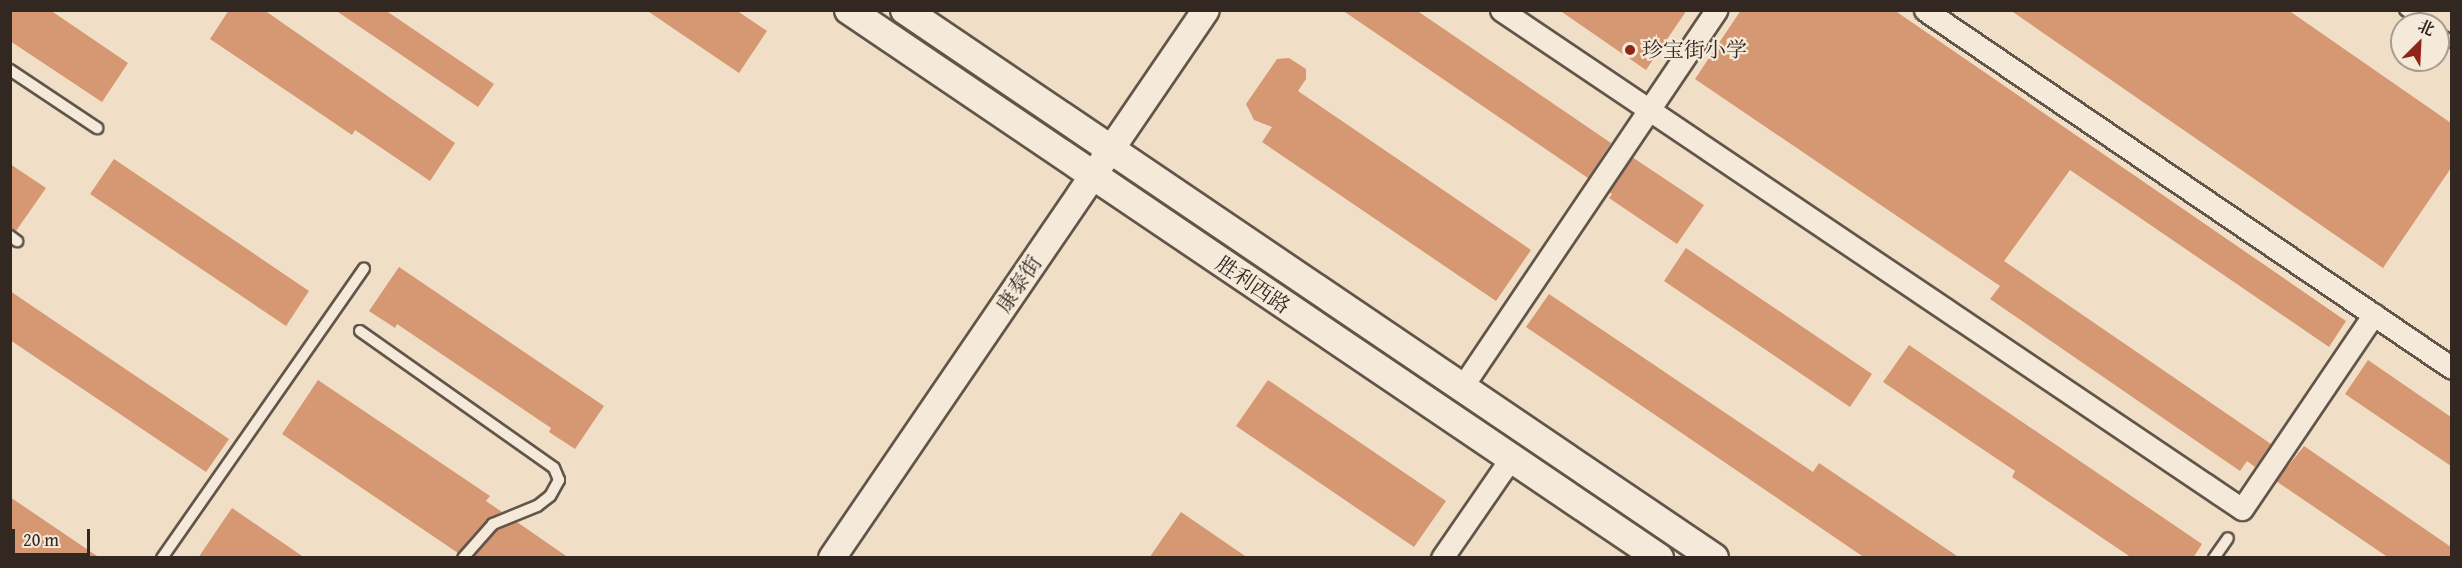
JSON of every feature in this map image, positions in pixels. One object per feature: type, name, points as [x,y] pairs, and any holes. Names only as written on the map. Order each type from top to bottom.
[{"type":"main road","name":"胜利西路","points":[[849,10],[1659,558]]},
{"type":"main road","name":"胜利西路","points":[[905,10],[1714,558]]},
{"type":"street","name":"康泰街","points":[[832,558],[1206,10]]},
{"type":"street","points":[[1501,10],[2242,509],[2374,314]]},
{"type":"street","points":[[1462,387],[1716,10]]},
{"type":"street","points":[[1925,10],[2451,368]]},
{"type":"street","points":[[1442,558],[1511,458]]},
{"type":"lane","points":[[10,70],[97,128]]},
{"type":"lane","points":[[162,558],[364,268]]},
{"type":"lane","points":[[360,331],[554,468],[559,480],[550,496],[537,506],[493,524],[463,558]]},
{"type":"lane","points":[[2214,558],[2228,538]]},
{"type":"building","points":[[10,10],[50,10],[128,63],[102,102],[10,41]]},
{"type":"building","points":[[229,10],[264,10],[455,143],[430,181],[355,130],[352,135],[210,39]]},
{"type":"building","points":[[335,10],[385,10],[494,84],[478,107]]},
{"type":"building","points":[[646,10],[736,10],[767,31],[739,73]]},
{"type":"building","points":[[1342,10],[1416,10],[1611,143],[1588,178]]},
{"type":"building","points":[[1559,10],[1687,10],[1646,70]]},
{"type":"building","points":[[1741,10],[1894,10],[2346,321],[2329,347],[2070,170],[2004,261],[2271,444],[2255,467],[2247,461],[2240,471],[1990,299],[2000,286],[1695,79]]},
{"type":"building","points":[[2010,10],[2288,10],[2451,123],[2451,168],[2383,268]]},
{"type":"building","points":[[1289,58],[1306,69],[1306,79],[1298,91],[1531,250],[1496,301],[1262,142],[1272,127],[1254,120],[1246,104],[1277,59]]},
{"type":"building","points":[[1632,157],[1704,205],[1677,244],[1609,198],[1612,194],[1609,192]]},
{"type":"building","points":[[114,159],[309,291],[286,326],[90,194]]},
{"type":"building","points":[[10,164],[46,188],[16,231],[10,229]]},
{"type":"building","points":[[1686,248],[1872,374],[1850,407],[1664,281]]},
{"type":"building","points":[[399,267],[604,406],[575,449],[549,432],[551,428],[397,324],[395,328],[369,311]]},
{"type":"building","points":[[10,291],[229,439],[206,472],[10,340]]},
{"type":"building","points":[[1549,294],[1813,472],[1819,463],[1960,558],[1865,558],[1526,327]]},
{"type":"building","points":[[1909,345],[2202,544],[2193,558],[2132,558],[2012,477],[2015,471],[1883,382]]},
{"type":"building","points":[[2368,360],[2451,417],[2451,466],[2345,394]]},
{"type":"building","points":[[318,380],[490,496],[486,501],[502,512],[488,519],[458,553],[282,434]]},
{"type":"building","points":[[1268,380],[1446,501],[1414,547],[1236,426]]},
{"type":"building","points":[[2304,446],[2451,547],[2451,558],[2389,558],[2276,481]]},
{"type":"building","points":[[10,497],[100,558],[10,558]]},
{"type":"building","points":[[232,508],[305,558],[198,558]]},
{"type":"building","points":[[1181,512],[1248,558],[1149,558]]},
{"type":"building","points":[[517,522],[569,558],[473,558],[497,530]]},
{"type":"place","name":"珍宝街小学","points":[[1630,50]]}]
